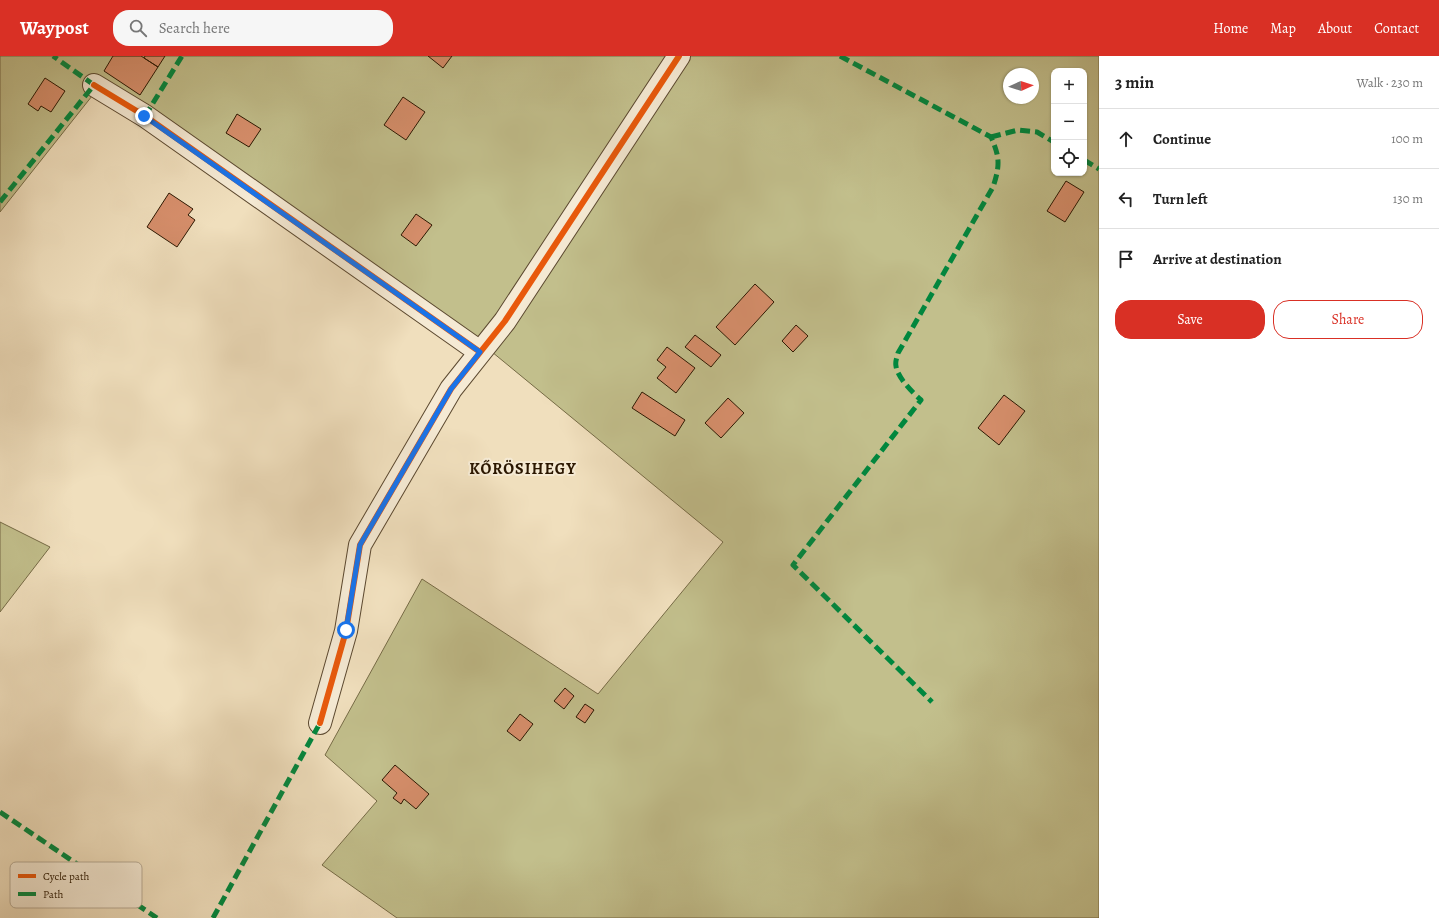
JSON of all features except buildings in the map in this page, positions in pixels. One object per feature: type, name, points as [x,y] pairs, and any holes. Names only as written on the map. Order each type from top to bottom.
[{"type":"street","points":[[320,723],[346,630],[360,545],[451,389],[505,321],[679,56]]},
{"type":"street","points":[[94,85],[144,116],[480,352]]},
{"type":"shaded area","points":[[0,56],[1099,56],[1099,918],[397,918],[322,865],[377,801],[325,755],[422,579],[598,694],[723,542],[475,338],[96,91],[0,212]]},
{"type":"shaded area","points":[[0,522],[50,547],[0,612]]},
{"type":"marked path","points":[[0,202],[94,85],[53,56]]},
{"type":"marked path","points":[[145,116],[182,56]]},
{"type":"marked path","points":[[840,56],[991,137],[996,150],[998,162],[993,187],[898,353],[896,364],[899,375],[921,400],[793,565],[932,702]]},
{"type":"marked path","points":[[991,137],[1018,130],[1037,132],[1051,140]]},
{"type":"marked path","points":[[1087,162],[1099,169]]},
{"type":"marked path","points":[[213,918],[320,723]]},
{"type":"marked path","points":[[0,812],[74,862]]},
{"type":"marked path","points":[[142,908],[157,918]]},
{"type":"cycle path","points":[[320,723],[346,631],[360,545],[451,389],[505,321],[679,56]]},
{"type":"cycle path","points":[[94,85],[145,116],[480,352]]},
{"type":"district","name":"KŐRÖSIHEGY","points":[[523,468]]},
{"type":"route","points":[[144,116],[480,352],[451,389],[360,545],[346,630]]}]
